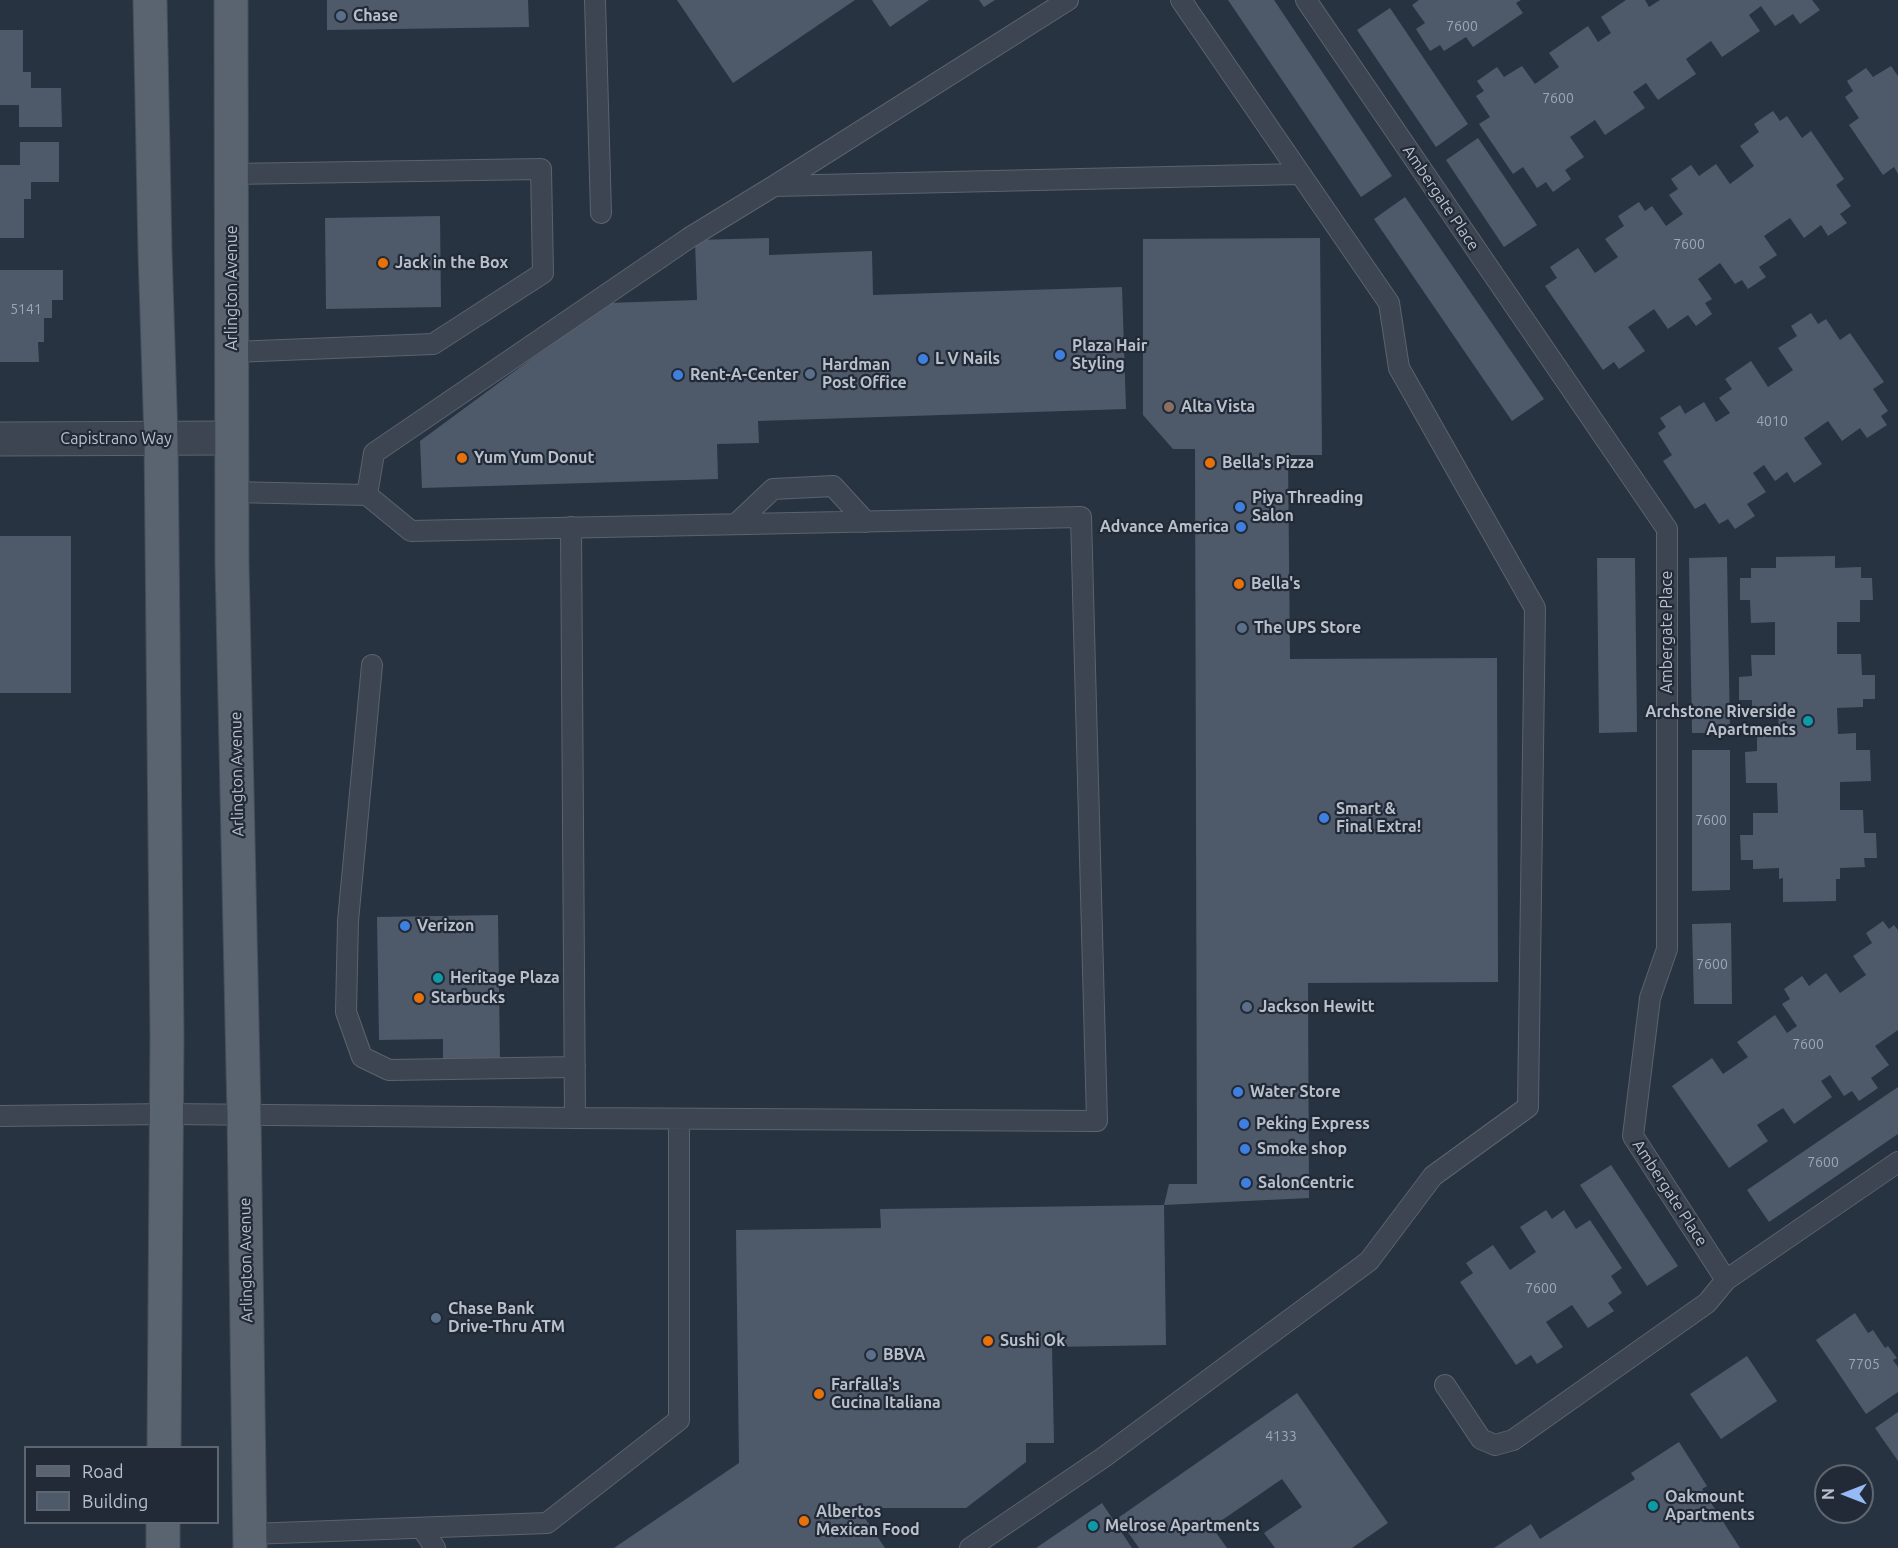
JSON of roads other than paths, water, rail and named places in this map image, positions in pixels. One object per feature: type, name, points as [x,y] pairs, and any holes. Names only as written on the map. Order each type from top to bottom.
[{"type":"main road","points":[[150,0],[161,438],[168,1114],[164,1446]]},
{"type":"main road","name":"Arlington Avenue","points":[[231,0],[233,352],[231,492],[250,1541]]},
{"type":"main road","points":[[163,1548],[164,1524]]},
{"type":"street","name":"Capistrano Way","points":[[0,440],[231,438]]},
{"type":"lane","points":[[596,0],[601,213]]},
{"type":"lane","points":[[367,495],[374,453],[689,237],[774,186],[1068,0]]},
{"type":"lane","points":[[970,1548],[1104,1457],[1369,1261],[1433,1176],[1528,1107],[1535,608],[1400,368],[1389,303],[1181,0]]},
{"type":"lane","name":"Ambergate Place","points":[[1306,0],[1667,529],[1667,949],[1650,998],[1633,1137],[1726,1280]]},
{"type":"lane","points":[[231,174],[540,170],[543,273],[433,344],[233,352]]},
{"type":"lane","points":[[774,186],[1300,174]]},
{"type":"lane","points":[[736,524],[773,489],[833,486],[866,522]]},
{"type":"lane","points":[[0,1116],[244,1114],[1097,1121],[1081,517],[411,531],[367,495],[231,492]]},
{"type":"lane","points":[[571,527],[575,1118]]},
{"type":"lane","points":[[372,665],[348,921],[346,1012],[362,1057],[389,1070],[575,1067]]},
{"type":"lane","points":[[250,1541],[422,1528],[547,1523],[678,1420],[678,1119]]},
{"type":"lane","points":[[1444,1385],[1481,1439],[1495,1444],[1513,1440],[1707,1303],[1726,1280],[1898,1162]]},
{"type":"lane","points":[[422,1528],[435,1548]]},
{"type":"place","name":"Chase","points":[[341,16]]},
{"type":"place","name":"Jack in the Box","points":[[383,263]]},
{"type":"place","name":"Plaza Hair Styling","points":[[1060,355]]},
{"type":"place","name":"L V Nails","points":[[923,359]]},
{"type":"place","name":"Hardman Post Office","points":[[810,374]]},
{"type":"place","name":"Rent-A-Center","points":[[678,375]]},
{"type":"place","name":"Alta Vista","points":[[1169,407]]},
{"type":"place","name":"Yum Yum Donut","points":[[462,458]]},
{"type":"place","name":"Bella's Pizza","points":[[1210,463]]},
{"type":"place","name":"Piya Threading Salon","points":[[1240,507]]},
{"type":"place","name":"Advance America","points":[[1241,527]]},
{"type":"place","name":"Bella's","points":[[1239,584]]},
{"type":"place","name":"The UPS Store","points":[[1242,628]]},
{"type":"place","name":"Archstone Riverside Apartments","points":[[1808,721]]},
{"type":"place","name":"Smart & Final Extra!","points":[[1324,818]]},
{"type":"place","name":"Verizon","points":[[405,926]]},
{"type":"place","name":"Heritage Plaza","points":[[438,978]]},
{"type":"place","name":"Starbucks","points":[[419,998]]},
{"type":"place","name":"Jackson Hewitt","points":[[1247,1007]]},
{"type":"place","name":"Water Store","points":[[1238,1092]]},
{"type":"place","name":"Peking Express","points":[[1244,1124]]},
{"type":"place","name":"Smoke shop","points":[[1245,1149]]},
{"type":"place","name":"SalonCentric","points":[[1246,1183]]},
{"type":"place","name":"Chase Bank Drive-Thru ATM","points":[[436,1318]]},
{"type":"place","name":"Sushi Ok","points":[[988,1341]]},
{"type":"place","name":"BBVA","points":[[871,1355]]},
{"type":"place","name":"Farfalla's Cucina Italiana","points":[[819,1394]]},
{"type":"place","name":"Oakmount Apartments","points":[[1653,1506]]},
{"type":"place","name":"Albertos Mexican Food","points":[[804,1521]]},
{"type":"place","name":"Melrose Apartments","points":[[1093,1526]]}]
